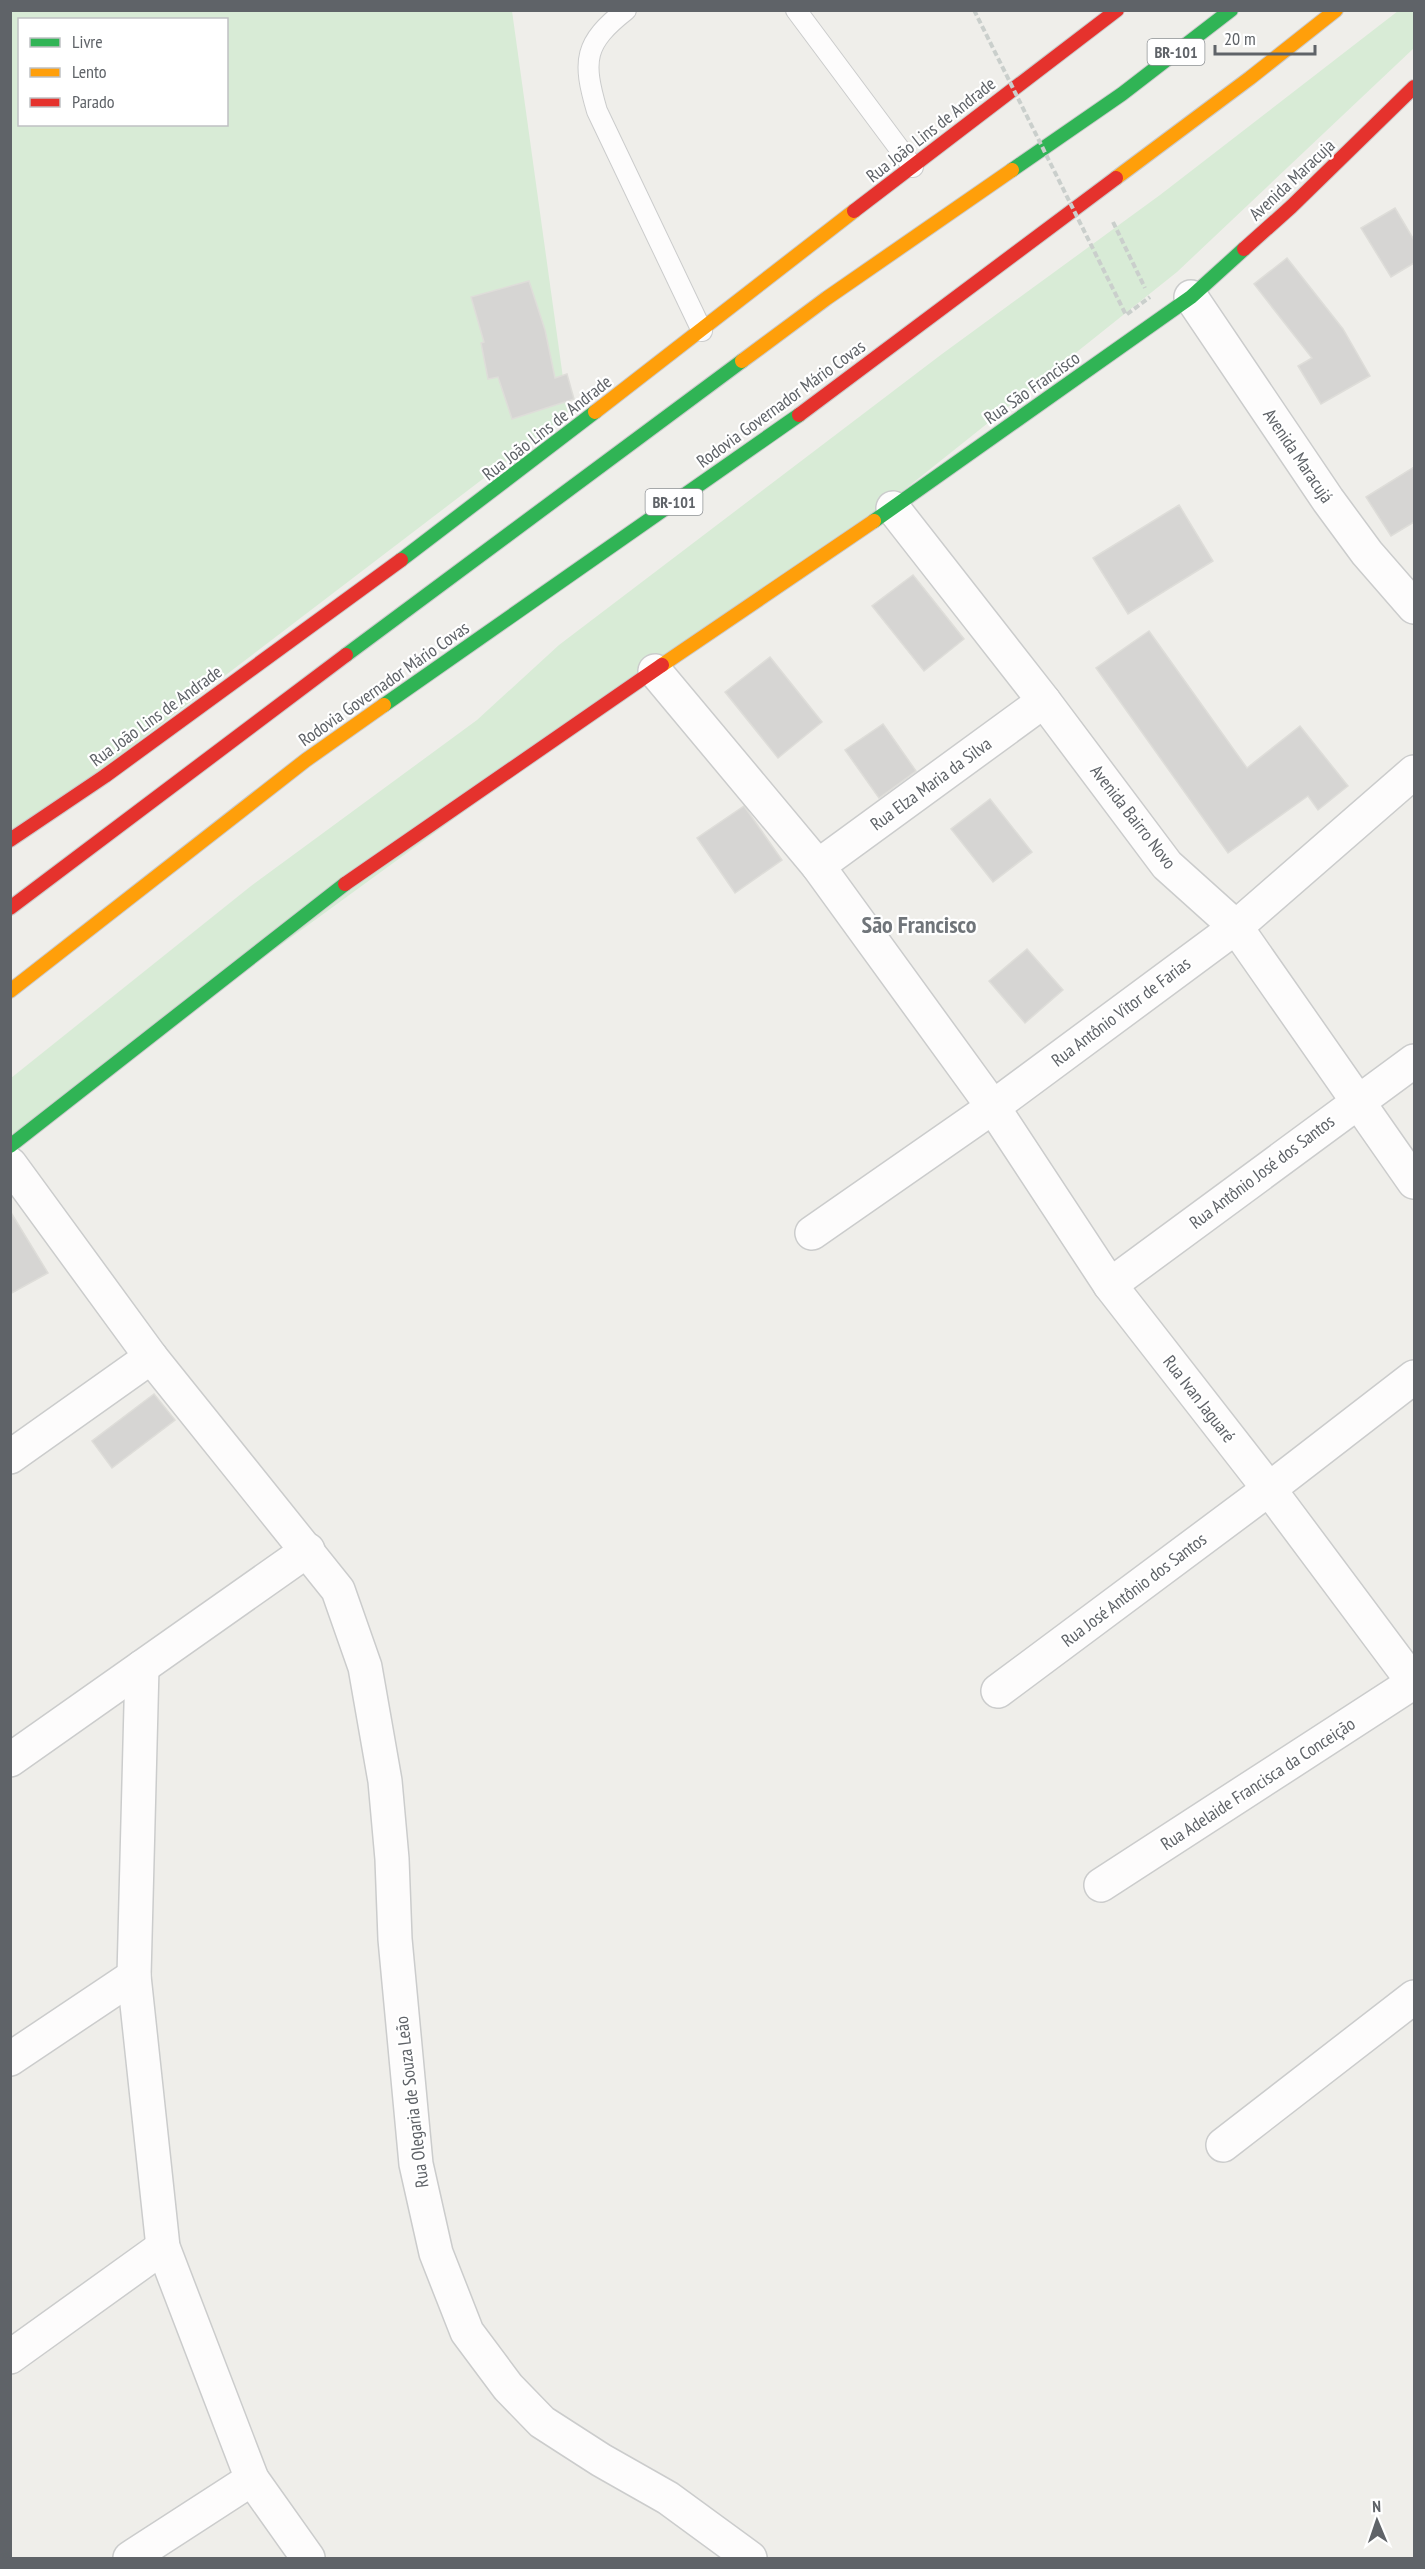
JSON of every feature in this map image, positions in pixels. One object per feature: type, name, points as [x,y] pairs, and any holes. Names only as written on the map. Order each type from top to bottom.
[{"type":"main road","points":[[1087,10],[1092,27]]},
{"type":"main road","name":"Rua João Lins de Andrade","points":[[10,840],[105,776],[477,504],[1092,27],[1117,10]]},
{"type":"main road","name":"BR-101","points":[[10,908],[146,804],[827,298],[1122,94],[1230,10]]},
{"type":"main road","name":"Rodovia Governador Mário Covas","points":[[10,991],[306,760],[799,415],[1099,192],[1336,10]]},
{"type":"main road","name":"Avenida Maracuja","points":[[1191,297],[1291,207],[1414,87]]},
{"type":"main road","name":"Rua São Francisco","points":[[10,1146],[322,901],[496,778],[893,508],[1191,297]]},
{"type":"street","name":"Avenida Maracujá","points":[[1191,297],[1328,500],[1367,553],[1414,607]]},
{"type":"street","name":"Avenida Bairro Novo","points":[[893,508],[1044,701],[1167,865],[1236,927],[1414,1182]]},
{"type":"street","name":"Rua Ivan Jaguaré","points":[[655,671],[818,866],[993,1107],[1110,1285],[1269,1489],[1414,1682]]},
{"type":"street","name":"Rua Elza Maria da Silva","points":[[818,866],[1044,701]]},
{"type":"street","name":"Rua Antônio Vitor de Farias","points":[[812,1233],[993,1107],[1236,927],[1414,772]]},
{"type":"street","name":"Rua Antônio José dos Santos","points":[[1110,1285],[1414,1060]]},
{"type":"street","name":"Rua Olegaria de Souza Leão","points":[[10,1164],[151,1357],[338,1590],[365,1667],[385,1780],[393,1859],[395,1939],[416,2164],[436,2253],[467,2332],[508,2387],[542,2422],[601,2460],[668,2498],[750,2559]]},
{"type":"street","points":[[10,1457],[151,1357]]},
{"type":"street","name":"Rua José Antônio dos Santos","points":[[998,1690],[1269,1489],[1414,1377]]},
{"type":"street","points":[[10,1760],[308,1550]]},
{"type":"street","points":[[142,1667],[135,1976],[163,2247],[252,2478],[308,2559]]},
{"type":"street","name":"Rua Adelaide Francisca da Conceição","points":[[1101,1886],[1414,1682]]},
{"type":"street","points":[[10,2060],[135,1976]]},
{"type":"street","points":[[1223,2145],[1414,1997]]},
{"type":"street","points":[[10,2357],[163,2247]]},
{"type":"street","points":[[130,2559],[252,2478]]},
{"type":"lane","points":[[626,10],[608,25],[593,43],[588,60],[591,90],[597,111],[702,331]]},
{"type":"lane","points":[[796,10],[913,167]]},
{"type":"path","points":[[974,10],[1126,315],[1150,297],[1191,297]]},
{"type":"path","points":[[1099,192],[1150,297]]},
{"type":"green space","points":[[11,11],[512,11],[568,414],[50,809],[11,830]]},
{"type":"green space","points":[[1398,11],[1414,11],[1414,48],[1177,272],[904,490],[11,1142],[11,1078],[251,886],[477,720],[559,645],[942,354],[1160,195]]},
{"type":"building","points":[[1395,208],[1414,240],[1414,263],[1391,277],[1361,228]]},
{"type":"building","points":[[1287,258],[1343,329],[1370,376],[1321,404],[1298,366],[1312,358],[1254,284]]},
{"type":"building","points":[[529,281],[545,330],[555,378],[567,374],[574,399],[512,419],[498,377],[488,379],[481,343],[484,342],[471,297]]},
{"type":"building","points":[[1414,467],[1414,522],[1391,536],[1366,497]]},
{"type":"building","points":[[1179,505],[1213,561],[1128,614],[1093,558]]},
{"type":"building","points":[[913,575],[964,639],[924,671],[872,606]]},
{"type":"building","points":[[1149,631],[1247,768],[1300,726],[1348,786],[1318,810],[1308,796],[1228,853],[1096,668]]},
{"type":"building","points":[[770,657],[822,722],[778,758],[725,692]]},
{"type":"building","points":[[883,724],[916,771],[879,798],[845,750]]},
{"type":"building","points":[[990,799],[1032,852],[993,882],[951,829]]},
{"type":"building","points":[[744,806],[782,860],[735,893],[697,838]]},
{"type":"building","points":[[1027,949],[1063,990],[1025,1023],[989,981]]},
{"type":"building","points":[[10,1211],[48,1273],[10,1294]]},
{"type":"building","points":[[154,1394],[175,1420],[112,1468],[92,1441]]},
{"type":"traffic: fast","points":[[1012,170],[1122,94],[1231,10]]},
{"type":"traffic: fast","points":[[874,521],[1191,297],[1244,249]]},
{"type":"traffic: fast","points":[[346,655],[742,361]]},
{"type":"traffic: fast","points":[[401,560],[595,412]]},
{"type":"traffic: fast","points":[[384,705],[799,415]]},
{"type":"traffic: fast","points":[[10,1146],[345,884]]},
{"type":"traffic: slow","points":[[1116,178],[1250,78],[1336,10]]},
{"type":"traffic: slow","points":[[742,361],[827,298],[1012,170]]},
{"type":"traffic: slow","points":[[595,412],[854,211]]},
{"type":"traffic: slow","points":[[662,665],[874,521]]},
{"type":"traffic: slow","points":[[10,991],[306,760],[384,705]]},
{"type":"traffic: jam","points":[[854,211],[1117,10]]},
{"type":"traffic: jam","points":[[1244,249],[1291,207],[1414,87]]},
{"type":"traffic: jam","points":[[799,415],[1116,178]]},
{"type":"traffic: jam","points":[[10,840],[105,776],[401,560]]},
{"type":"traffic: jam","points":[[10,908],[346,655]]},
{"type":"traffic: jam","points":[[345,884],[662,665]]},
{"type":"district","name":"São Francisco","points":[[919,925]]}]
